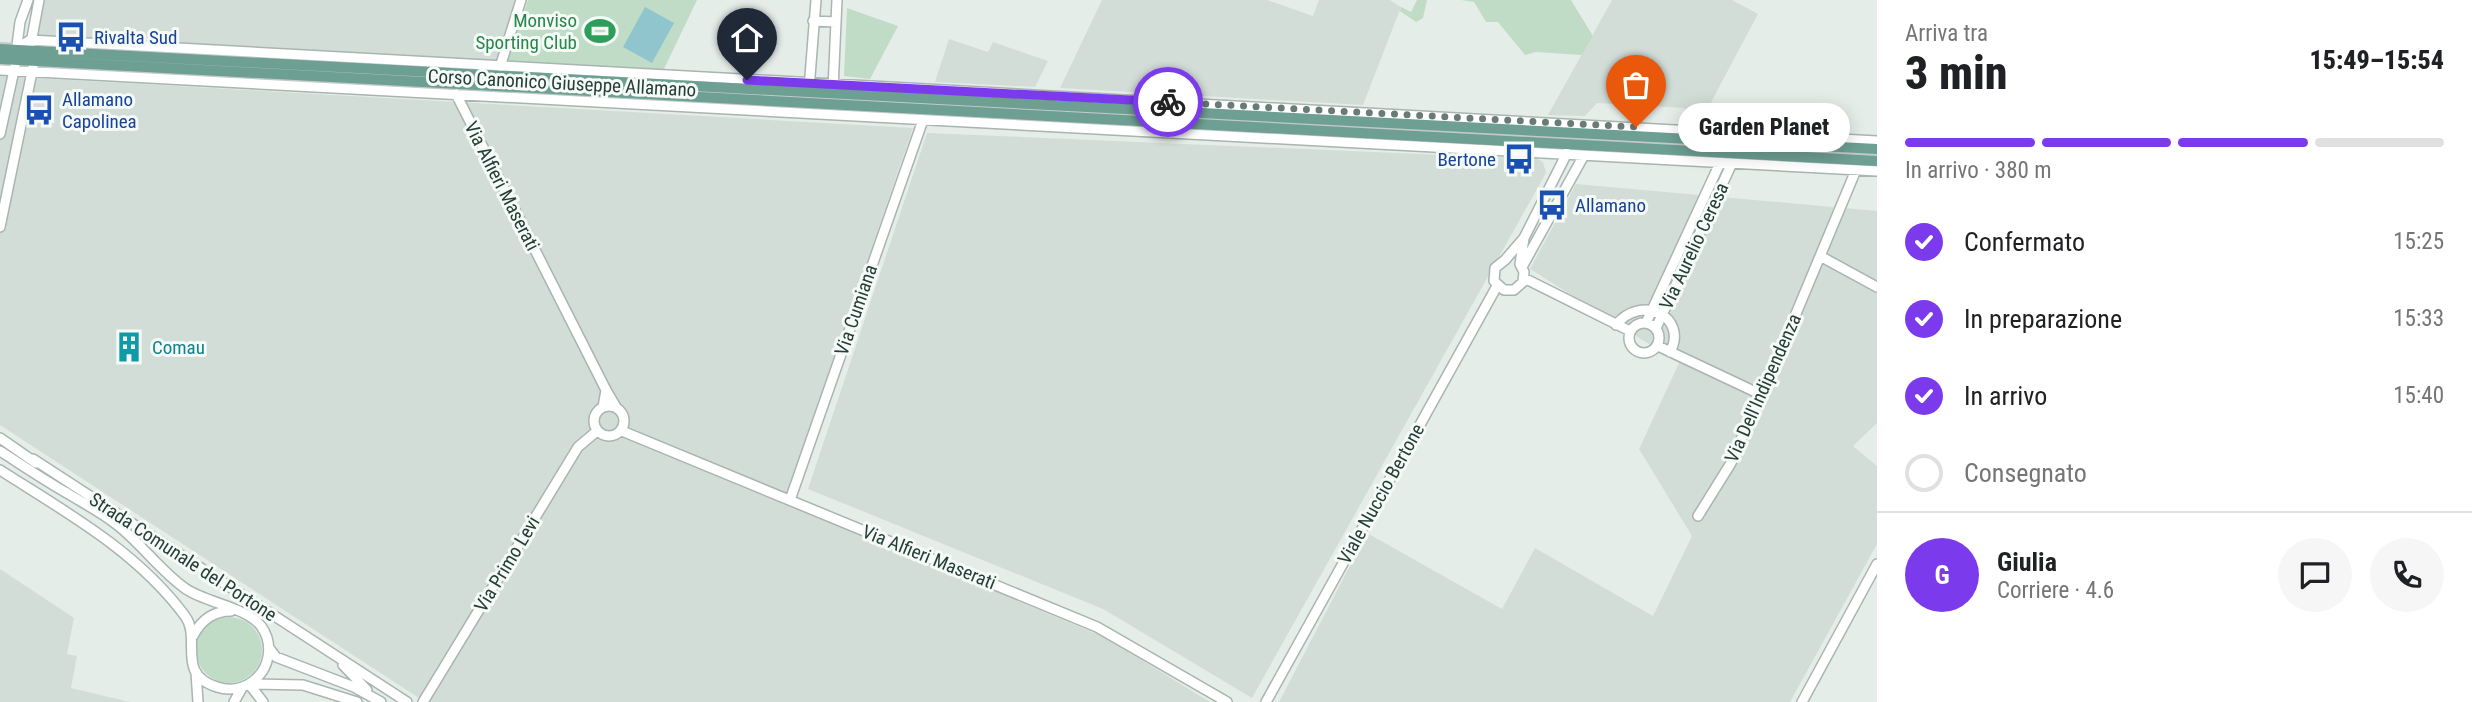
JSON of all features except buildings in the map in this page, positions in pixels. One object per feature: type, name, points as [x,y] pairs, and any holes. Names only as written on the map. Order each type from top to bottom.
[{"type":"main road","name":"Corso Canonico Giuseppe Allamano","points":[[0,49],[15,60]]},
{"type":"main road","name":"Corso Canonico Giuseppe Allamano","points":[[32,55],[832,99],[1877,149]]},
{"type":"main road","name":"Corso Canonico Giuseppe Allamano","points":[[0,59],[15,60],[32,55],[809,87],[832,99]]},
{"type":"main road","name":"Corso Canonico Giuseppe Allamano","points":[[1567,133],[1877,161]]},
{"type":"street","points":[[0,134],[20,22],[28,0]]},
{"type":"street","points":[[0,227],[32,55],[39,0]]},
{"type":"street","points":[[500,67],[522,0]]},
{"type":"street","points":[[809,87],[816,0]]},
{"type":"street","points":[[832,99],[837,0]]},
{"type":"street","points":[[813,21],[836,22]]},
{"type":"street","name":"Corso Canonico Giuseppe Allamano","points":[[32,55],[456,94],[832,99],[1567,133],[1877,141]]},
{"type":"street","name":"Corso Canonico Giuseppe Allamano","points":[[0,70],[15,60],[32,55],[500,67],[809,87]]},
{"type":"street","name":"Via Alfieri Maserati","points":[[456,94],[616,407]]},
{"type":"street","name":"Corso Canonico Giuseppe Allamano","points":[[832,99],[923,120],[1877,172]]},
{"type":"street","name":"Via Cumiana","points":[[790,500],[923,120]]},
{"type":"street","name":"Viale Nuccio Bertone","points":[[1266,702],[1497,286],[1494,281],[1495,268],[1524,238],[1566,156],[1567,133]]},
{"type":"street","points":[[1523,263],[1583,157]]},
{"type":"street","name":"Via Aurelio Ceresa","points":[[1646,323],[1720,163]]},
{"type":"street","name":"Via Aurelio Ceresa","points":[[1656,328],[1732,163]]},
{"type":"street","name":"Via Dell'Indipendenza","points":[[1698,516],[1731,463],[1762,396],[1856,170]]},
{"type":"street","points":[[1555,178],[1559,201]]},
{"type":"street","name":"Viale Nuccio Bertone","points":[[1524,238],[1524,278]]},
{"type":"street","points":[[1820,256],[1877,286]]},
{"type":"street","points":[[1505,260],[1523,263],[1534,284]]},
{"type":"street","points":[[1497,286],[1504,290],[1514,290],[1521,285],[1524,278],[1630,331]]},
{"type":"street","points":[[1616,325],[1632,311],[1652,310],[1663,314],[1673,330],[1674,341],[1670,352]]},
{"type":"street","points":[[1646,323],[1656,328],[1659,334],[1658,346],[1649,353],[1635,351],[1629,344],[1630,331],[1636,325],[1646,323]]},
{"type":"street","points":[[1658,346],[1762,396]]},
{"type":"street","points":[[604,407],[606,390]]},
{"type":"street","points":[[604,407],[616,407],[624,418],[622,431],[610,437],[597,431],[593,421],[595,414],[604,407]]},
{"type":"street","name":"Via Primo Levi","points":[[423,702],[578,447],[597,431]]},
{"type":"street","name":"Via Alfieri Maserati","points":[[622,431],[1097,627],[1227,702]]},
{"type":"street","points":[[0,438],[33,459],[65,492]]},
{"type":"street","name":"Strada Comunale del Portone","points":[[0,451],[116,524],[181,585],[260,624],[266,634],[269,648],[265,668],[245,686],[234,702]]},
{"type":"street","name":"Strada Comunale del Portone","points":[[33,459],[407,702]]},
{"type":"street","name":"Strada Comunale del Portone","points":[[0,470],[106,537],[134,559],[187,619],[192,638]]},
{"type":"street","points":[[1802,702],[1877,564]]},
{"type":"street","name":"Strada Comunale del Portone","points":[[198,702],[196,672],[190,652],[192,638],[205,619],[215,613],[237,611]]},
{"type":"street","name":"Strada Comunale del Portone","points":[[269,648],[281,659],[347,684],[381,702]]},
{"type":"street","name":"Strada Comunale del Portone","points":[[333,654],[358,682],[381,702]]},
{"type":"street","points":[[196,672],[204,680],[220,688],[297,684],[357,702]]},
{"type":"street","points":[[245,686],[263,702]]},
{"type":"shaded area","points":[[39,0],[521,0],[500,67],[30,40]]},
{"type":"shaded area","points":[[1102,0],[1267,0],[1313,16],[1319,0],[1390,0],[1401,7],[1363,105],[1060,88]]},
{"type":"shaded area","points":[[1612,0],[1732,0],[1758,14],[1700,123],[1681,121],[1685,108],[1597,103],[1585,116],[1548,115]]},
{"type":"shaded area","points":[[949,39],[988,52],[993,42],[1048,61],[1035,87],[935,82]]},
{"type":"shaded area","points":[[0,76],[913,128],[784,503],[1104,637],[1210,702],[425,702],[0,425]]},
{"type":"shaded area","points":[[927,133],[1538,159],[1543,162],[1546,173],[1252,698],[1103,609],[808,489]]},
{"type":"shaded area","points":[[1576,184],[1877,211],[1877,423],[1853,446],[1877,466],[1877,544],[1790,702],[1279,702],[1367,533],[1502,609],[1535,548],[1653,616],[1692,536],[1639,449],[1679,363],[1530,269]]},
{"type":"shaded area","points":[[0,569],[74,618],[67,654],[77,656],[71,688],[130,702],[0,702]]},
{"type":"green space","name":"Monviso Sporting Club","points":[[528,0],[697,0],[663,71],[507,63]]},
{"type":"green space","points":[[1417,0],[1427,0],[1423,18],[1416,22],[1400,11],[1401,7],[1411,12]]},
{"type":"green space","points":[[1461,0],[1571,0],[1593,36],[1582,55],[1536,52],[1525,55],[1498,22],[1486,22],[1474,2]]},
{"type":"green space","points":[[847,8],[898,26],[870,79],[844,76]]},
{"type":"green space","points":[[222,617],[236,617],[248,622],[257,631],[262,650],[260,663],[253,674],[236,683],[222,683],[210,678],[201,669],[196,657],[196,643],[201,631],[210,622]]},
{"type":"water","points":[[645,7],[674,23],[652,63],[623,47]]},
{"type":"way so far","points":[[1168,102],[1636,127]]},
{"type":"place","name":"Monviso Sporting Club","points":[[600,31]]},
{"type":"place","name":"Rivalta Sud","points":[[71,37]]},
{"type":"place","name":"Allamano Capolinea","points":[[39,110]]},
{"type":"place","name":"Garden Planet","points":[[1636,127]]},
{"type":"place","name":"Bertone","points":[[1519,159]]},
{"type":"place","name":"Allamano","points":[[1552,205]]},
{"type":"place","name":"Comau","points":[[129,347]]},
{"type":"route","points":[[747,80],[1168,102]]}]
